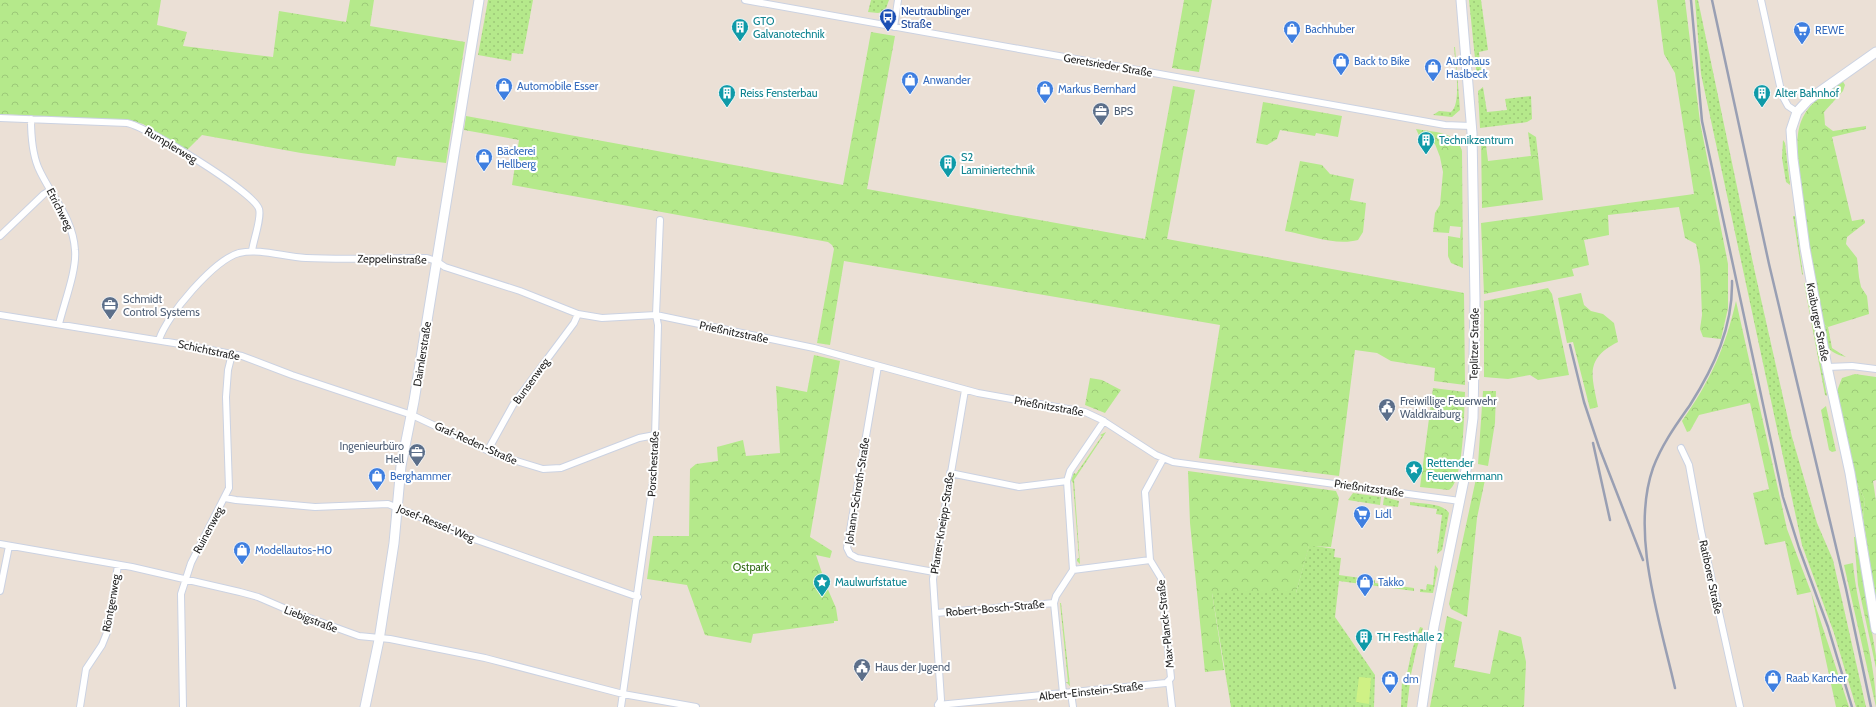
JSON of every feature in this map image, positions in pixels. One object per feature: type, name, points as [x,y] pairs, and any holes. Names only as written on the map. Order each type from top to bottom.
[{"type":"street","name":"Daimlerstraße","points":[[365,707],[379,640],[398,508],[401,466],[412,414],[479,0]]},
{"type":"street","name":"Geretsrieder Straße","points":[[745,0],[1445,125],[1471,126]]},
{"type":"street","points":[[894,27],[898,0]]},
{"type":"street","name":"Teplitzer Straße","points":[[1422,707],[1434,626],[1460,501],[1472,434],[1475,300],[1471,126],[1461,0]]},
{"type":"street","points":[[1761,0],[1782,95],[1788,106],[1797,112]]},
{"type":"street","name":"Kraiburger Straße","points":[[1876,52],[1812,96],[1797,112],[1791,130],[1793,159],[1805,248],[1827,367],[1850,472],[1876,629]]},
{"type":"street","name":"Rumplerweg","points":[[0,118],[132,124],[167,141],[244,193],[256,203],[260,214],[252,251]]},
{"type":"street","name":"Etrichweg","points":[[31,119],[34,153],[38,167],[67,216],[73,234],[76,251],[60,324]]},
{"type":"street","points":[[0,236],[44,194],[51,190]]},
{"type":"street","name":"Porschestraße","points":[[621,707],[652,501],[658,325],[656,315],[660,220]]},
{"type":"street","name":"Zeppelinstraße","points":[[159,340],[165,325],[210,272],[231,256],[252,251],[303,258],[427,258],[445,266],[520,291],[578,314],[602,318],[656,315]]},
{"type":"street","name":"Bunsenweg","points":[[488,450],[505,418],[574,323],[578,314]]},
{"type":"street","name":"Prießnitzstraße","points":[[656,315],[814,348],[965,390],[1085,412],[1104,421],[1163,459],[1182,464],[1460,501]]},
{"type":"street","name":"Schichtstraße","points":[[0,316],[159,340],[232,354],[412,414]]},
{"type":"street","name":"Ruinenweg","points":[[183,707],[180,602],[184,579],[195,554],[229,488],[230,475],[226,384],[232,354]]},
{"type":"street","name":"Johann-Schroth-Straße","points":[[878,366],[847,548],[850,554],[857,558],[934,572]]},
{"type":"street","points":[[1827,367],[1852,366],[1876,369]]},
{"type":"street","name":"Pfarrer-Kneipp-Straße","points":[[937,706],[941,700],[934,572],[965,390]]},
{"type":"street","name":"Graf-Reden-Straße","points":[[412,414],[488,450],[522,464],[543,469],[555,469],[634,440],[655,435]]},
{"type":"street","points":[[1063,693],[1054,603],[1056,596],[1073,570],[1067,481],[1070,471],[1104,421]]},
{"type":"street","name":"Ratiborer Straße","points":[[1681,448],[1689,465],[1701,531],[1740,707]]},
{"type":"street","name":"Max-Planck-Straße","points":[[1163,459],[1145,490],[1150,560],[1161,578],[1172,707]]},
{"type":"street","points":[[950,473],[1019,487],[1067,481]]},
{"type":"street","name":"Josef-Ressel-Weg","points":[[225,498],[315,507],[388,504],[483,542],[638,597]]},
{"type":"street","name":"Liebigstraße","points":[[0,544],[118,565],[184,579],[258,597],[359,636],[379,640],[390,639],[485,658],[623,694],[696,707]]},
{"type":"street","points":[[0,592],[9,546]]},
{"type":"street","points":[[1073,570],[1150,560]]},
{"type":"street","name":"Röntgenweg","points":[[80,707],[86,669],[102,645],[108,630],[118,565]]},
{"type":"street","name":"Robert-Bosch-Straße","points":[[936,613],[970,610],[974,612],[1017,604],[1022,606],[1054,603]]},
{"type":"street","name":"Albert-Einstein-Straße","points":[[937,706],[1166,683],[1170,680]]},
{"type":"street","points":[[1071,692],[1072,707]]},
{"type":"green space","points":[[0,0],[161,0],[157,25],[187,32],[183,46],[273,57],[279,11],[346,22],[350,0],[374,0],[370,26],[465,42],[446,163],[397,157],[395,166],[301,153],[202,135],[187,150],[143,124],[132,121],[0,114]]},
{"type":"green space","points":[[488,0],[533,0],[523,54],[512,53],[511,61],[478,55]]},
{"type":"green space","points":[[871,0],[889,0],[885,11],[878,13],[868,12]]},
{"type":"green space","points":[[1184,0],[1212,0],[1199,72],[1172,68]]},
{"type":"green space","points":[[1469,0],[1481,0],[1488,50],[1479,52],[1482,80],[1477,78]]},
{"type":"green space","points":[[1657,0],[1685,0],[1700,122],[1728,264],[1728,308],[1721,339],[1703,337],[1700,329],[1702,315],[1700,266],[1696,244],[1685,238],[1679,207],[1608,215],[1609,235],[1584,240],[1589,265],[1572,269],[1574,276],[1484,294],[1481,223],[1694,194],[1675,73],[1664,54]]},
{"type":"green space","points":[[1695,0],[1698,0],[1754,268],[1792,437],[1817,523],[1833,560],[1866,707],[1856,707],[1834,633],[1802,545],[1701,74]]},
{"type":"green space","points":[[871,32],[895,36],[867,189],[1145,239],[1173,86],[1195,90],[1167,239],[1464,293],[1465,385],[1434,381],[1435,368],[1391,361],[1377,353],[1355,350],[1339,476],[1199,458],[1220,325],[844,261],[830,345],[817,343],[834,249],[828,242],[512,185],[519,140],[464,130],[466,116],[843,185]]},
{"type":"green space","points":[[1454,47],[1460,110],[1452,117],[1433,115],[1439,111],[1451,112],[1454,107],[1457,82]]},
{"type":"green space","points":[[1842,80],[1845,85],[1843,91],[1824,112],[1825,125],[1833,131],[1866,126],[1866,129],[1832,137],[1852,221],[1863,219],[1865,221],[1865,223],[1847,237],[1846,244],[1857,258],[1861,287],[1867,296],[1869,314],[1828,327],[1823,324],[1810,254],[1797,141],[1800,125],[1806,111],[1820,97]]},
{"type":"green space","points":[[1483,87],[1487,112],[1507,110],[1505,99],[1531,96],[1532,119],[1527,122],[1480,128],[1478,91]]},
{"type":"green space","points":[[1263,102],[1342,116],[1338,137],[1316,133],[1315,136],[1280,130],[1277,139],[1267,145],[1256,143]]},
{"type":"green space","points":[[1416,129],[1436,132],[1449,136],[1459,144],[1462,151],[1463,268],[1451,263],[1448,256],[1448,236],[1460,238],[1461,227],[1450,226],[1449,233],[1433,232],[1435,213],[1440,205],[1443,172],[1440,157],[1435,144],[1422,142]]},
{"type":"green space","points":[[1528,132],[1536,137],[1538,155],[1531,156]]},
{"type":"green space","points":[[1485,137],[1488,161],[1538,155],[1543,200],[1482,208],[1481,138]]},
{"type":"green space","points":[[1783,140],[1785,143],[1790,185],[1786,182],[1782,158]]},
{"type":"green space","points":[[1300,161],[1322,165],[1330,174],[1354,179],[1350,200],[1366,203],[1363,232],[1358,240],[1349,242],[1331,241],[1285,231]]},
{"type":"green space","points":[[1793,216],[1795,216],[1803,275],[1802,274]]},
{"type":"green space","points":[[1804,283],[1806,284],[1827,396],[1825,395]]},
{"type":"green space","points":[[1548,288],[1552,294],[1569,375],[1538,380],[1530,375],[1508,379],[1484,377],[1484,301]]},
{"type":"green space","points":[[1581,293],[1584,305],[1591,311],[1603,314],[1614,323],[1618,342],[1607,348],[1595,362],[1593,377],[1598,407],[1590,409],[1573,342],[1567,343],[1558,298]]},
{"type":"green space","points":[[1736,301],[1787,529],[1811,592],[1797,595],[1785,541],[1765,545],[1753,493],[1769,489],[1750,403],[1699,415],[1690,431],[1687,432],[1682,421],[1701,392],[1715,364],[1727,334]]},
{"type":"green space","points":[[1823,324],[1828,327],[1832,348],[1846,357],[1830,350],[1826,342]]},
{"type":"green space","name":"Ostpark","points":[[814,355],[840,361],[810,537],[832,551],[830,558],[816,555],[826,585],[836,608],[838,621],[834,621],[834,623],[753,634],[751,643],[705,635],[687,585],[647,579],[653,536],[689,536],[690,469],[696,464],[718,461],[717,447],[743,440],[746,456],[780,453],[776,386],[807,392]]},
{"type":"green space","points":[[1855,374],[1876,377],[1876,480],[1873,481],[1876,501],[1876,601],[1863,518],[1865,500],[1857,483],[1837,391],[1842,378]]},
{"type":"green space","points":[[1090,378],[1102,380],[1121,390],[1105,413],[1085,405]]},
{"type":"green space","points":[[1433,388],[1465,392],[1462,445],[1458,474],[1454,484],[1449,490],[1420,487]]},
{"type":"green space","points":[[1483,391],[1496,391],[1495,423],[1488,466],[1478,464]]},
{"type":"green space","points":[[1826,406],[1836,451],[1832,452],[1829,450],[1821,410]]},
{"type":"green space","points":[[1106,432],[1074,480],[1080,564],[1077,561],[1079,558],[1073,483],[1071,480],[1074,473],[1076,474],[1102,436],[1100,435]]},
{"type":"green space","points":[[1188,471],[1336,491],[1339,498],[1331,547],[1309,546],[1296,593],[1212,593],[1224,670],[1205,672],[1190,523]]},
{"type":"green space","points":[[1477,474],[1486,475],[1477,518],[1467,617],[1451,609],[1449,604]]},
{"type":"green space","points":[[1857,483],[1865,500],[1863,518]]},
{"type":"green space","points":[[1353,493],[1381,497],[1380,505],[1348,500]]},
{"type":"green space","points":[[1384,497],[1399,501],[1398,507],[1383,505]]},
{"type":"green space","points":[[1410,502],[1442,507],[1449,513],[1442,550],[1437,554],[1442,515],[1436,514],[1437,509],[1410,505]]},
{"type":"green space","points":[[1854,537],[1856,537],[1876,656],[1876,668],[1858,585]]},
{"type":"green space","points":[[1309,545],[1335,549],[1334,557],[1341,558],[1339,575],[1375,580],[1375,583],[1414,588],[1414,591],[1339,581],[1335,617],[1375,675],[1374,707],[1231,707],[1212,593],[1296,593]]},
{"type":"green space","points":[[1853,563],[1858,599],[1873,671],[1876,707],[1844,565]]},
{"type":"green space","points":[[1435,565],[1438,569],[1433,593],[1420,592],[1420,589],[1426,590],[1427,584],[1433,585]]},
{"type":"green space","points":[[1811,592],[1849,707],[1836,707]]},
{"type":"green space","points":[[1060,603],[1070,686],[1066,682],[1068,682]]},
{"type":"green space","points":[[1447,616],[1462,622],[1454,667],[1490,674],[1499,630],[1521,637],[1526,662],[1524,707],[1430,707]]},
{"type":"green space","points":[[1420,627],[1423,628],[1410,679],[1406,678],[1412,650]]},
{"type":"green space","points":[[1359,677],[1371,678],[1369,704],[1356,702]]},
{"type":"green space","points":[[1402,680],[1410,682],[1407,707],[1401,707]]},
{"type":"railway","points":[[1691,0],[1702,121],[1783,497],[1799,548],[1828,627],[1852,707]]},
{"type":"railway","points":[[1712,0],[1769,264],[1846,589],[1871,707]]},
{"type":"railway","points":[[1675,688],[1655,606],[1650,578],[1646,549],[1645,521],[1647,494],[1653,468],[1661,451],[1699,391],[1720,346],[1729,314],[1732,281]]},
{"type":"railway","points":[[1570,345],[1584,402],[1599,447],[1643,560]]},
{"type":"railway","points":[[1593,443],[1610,520]]},
{"type":"place","name":"Neutraublinger Straße","points":[[888,32]]},
{"type":"place","name":"GTO Galvanotechnik","points":[[740,42]]},
{"type":"place","name":"Bachhuber","points":[[1292,44]]},
{"type":"place","name":"REWE","points":[[1802,45]]},
{"type":"place","name":"Back to Bike","points":[[1341,76]]},
{"type":"place","name":"Autohaus Haslbeck","points":[[1433,82]]},
{"type":"place","name":"Anwander","points":[[910,95]]},
{"type":"place","name":"Automobile Esser","points":[[504,101]]},
{"type":"place","name":"Markus Bernhard","points":[[1045,104]]},
{"type":"place","name":"Reiss Fensterbau","points":[[727,108]]},
{"type":"place","name":"Alter Bahnhof","points":[[1762,108]]},
{"type":"place","name":"BPS","points":[[1101,126]]},
{"type":"place","name":"Technikzentrum","points":[[1426,155]]},
{"type":"place","name":"Bäckerei Hellberg","points":[[484,172]]},
{"type":"place","name":"S2 Laminiertechnik","points":[[948,178]]},
{"type":"place","name":"Schmidt Control Systems","points":[[110,320]]},
{"type":"place","name":"Freiwillige Feuerwehr Waldkraiburg","points":[[1387,422]]},
{"type":"place","name":"Ingenieurbüro Hell","points":[[417,467]]},
{"type":"place","name":"Rettender Feuerwehrmann","points":[[1414,484]]},
{"type":"place","name":"Berghammer","points":[[377,491]]},
{"type":"place","name":"Lidl","points":[[1362,529]]},
{"type":"place","name":"Modellautos-H0","points":[[242,565]]},
{"type":"place","name":"Maulwurfstatue","points":[[822,597]]},
{"type":"place","name":"Takko","points":[[1365,597]]},
{"type":"place","name":"TH Festhalle 2","points":[[1364,652]]},
{"type":"place","name":"Haus der Jugend","points":[[862,682]]},
{"type":"place","name":"Raab Karcher","points":[[1773,693]]},
{"type":"place","name":"dm","points":[[1390,694]]}]
